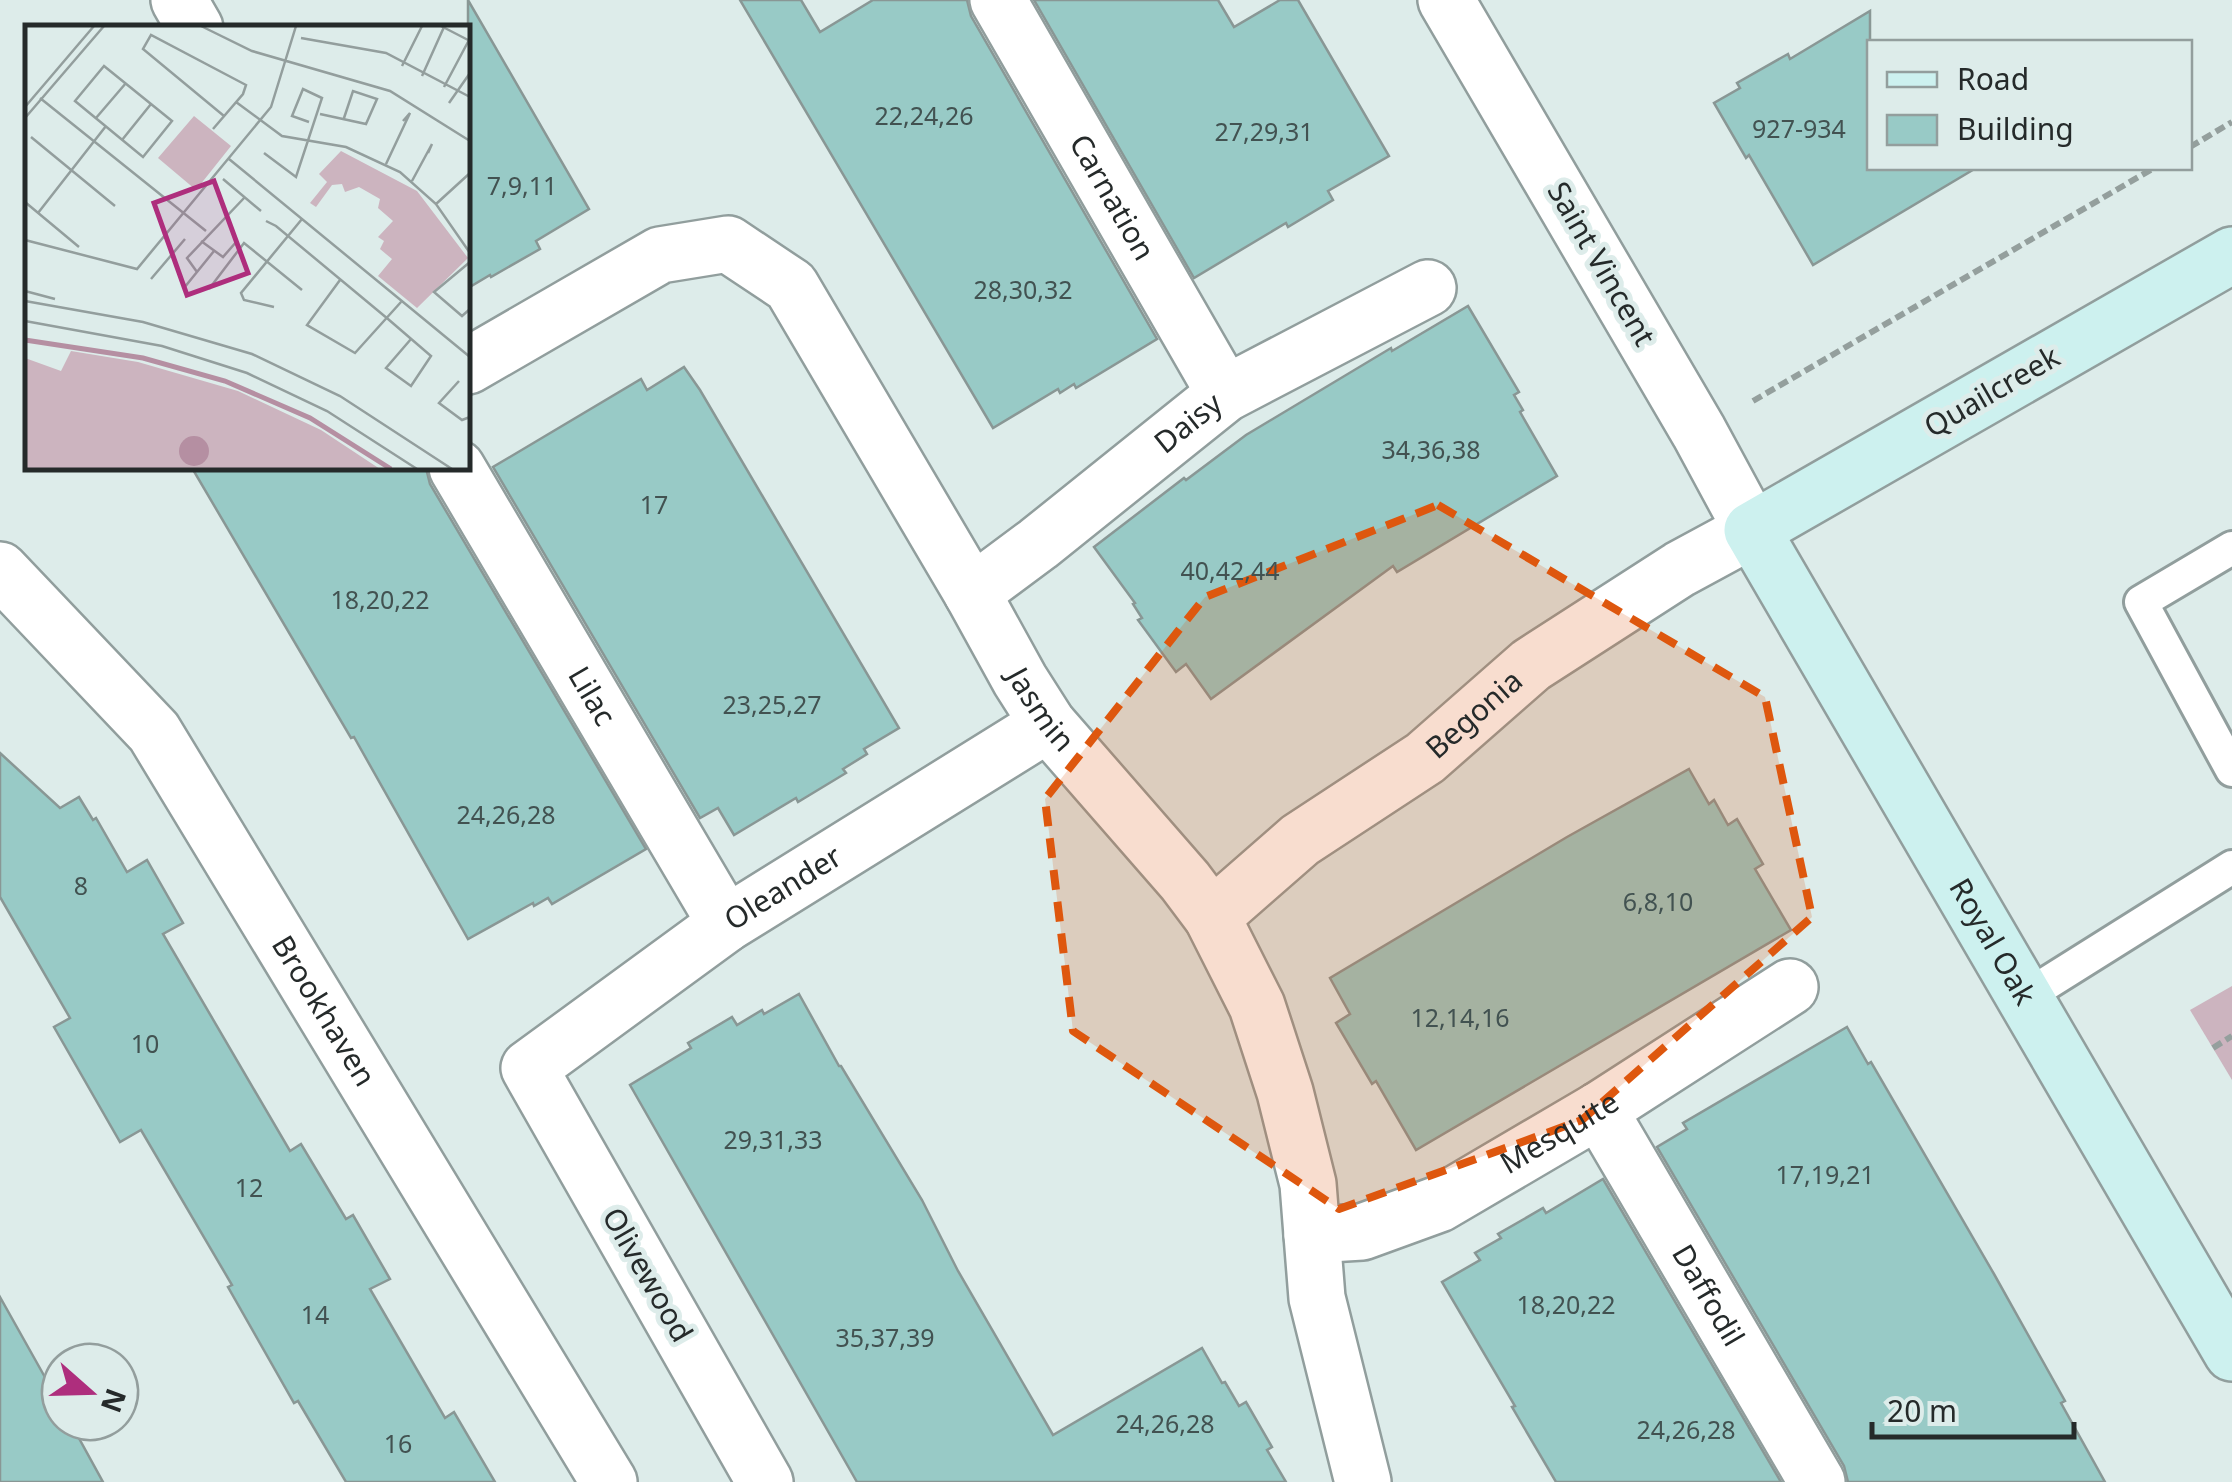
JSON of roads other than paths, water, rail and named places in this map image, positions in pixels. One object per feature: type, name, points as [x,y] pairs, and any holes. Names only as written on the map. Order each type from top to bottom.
[{"type":"street","points":[[178,0],[193,25]]},
{"type":"street","name":"Carnation","points":[[998,0],[1225,394]]},
{"type":"street","name":"Saint Vincent","points":[[1446,0],[1699,432],[1752,530]]},
{"type":"street","name":"Jasmin","points":[[470,365],[660,255],[728,244],[791,286],[1048,724],[1212,917],[1257,1006],[1308,1184],[1316,1298],[1363,1482]]},
{"type":"street","name":"Quailcreek","points":[[1752,530],[2232,254]]},
{"type":"street","name":"Daisy","points":[[972,593],[1225,394],[1428,288]]},
{"type":"street","name":"Lilac","points":[[458,470],[726,924]]},
{"type":"street","name":"Begonia","points":[[1212,917],[1300,840],[1426,758],[1532,665],[1680,569],[1752,530]]},
{"type":"street","name":"Royal Oak","points":[[1752,530],[2232,1353]]},
{"type":"street","name":"Brookhaven","points":[[0,570],[154,732],[609,1482]]},
{"type":"street","name":"Oleander","points":[[529,1068],[726,924],[1048,724]]},
{"type":"street","name":"Mesquite","points":[[1312,1235],[1362,1232],[1439,1204],[1599,1110],[1790,987]]},
{"type":"street","name":"Olivewood","points":[[529,1068],[765,1482]]},
{"type":"street","name":"Daffodil","points":[[1599,1110],[1817,1482]]},
{"type":"lane","points":[[2232,548],[2141,602],[2232,770]]},
{"type":"lane","points":[[2024,997],[2232,868]]}]
